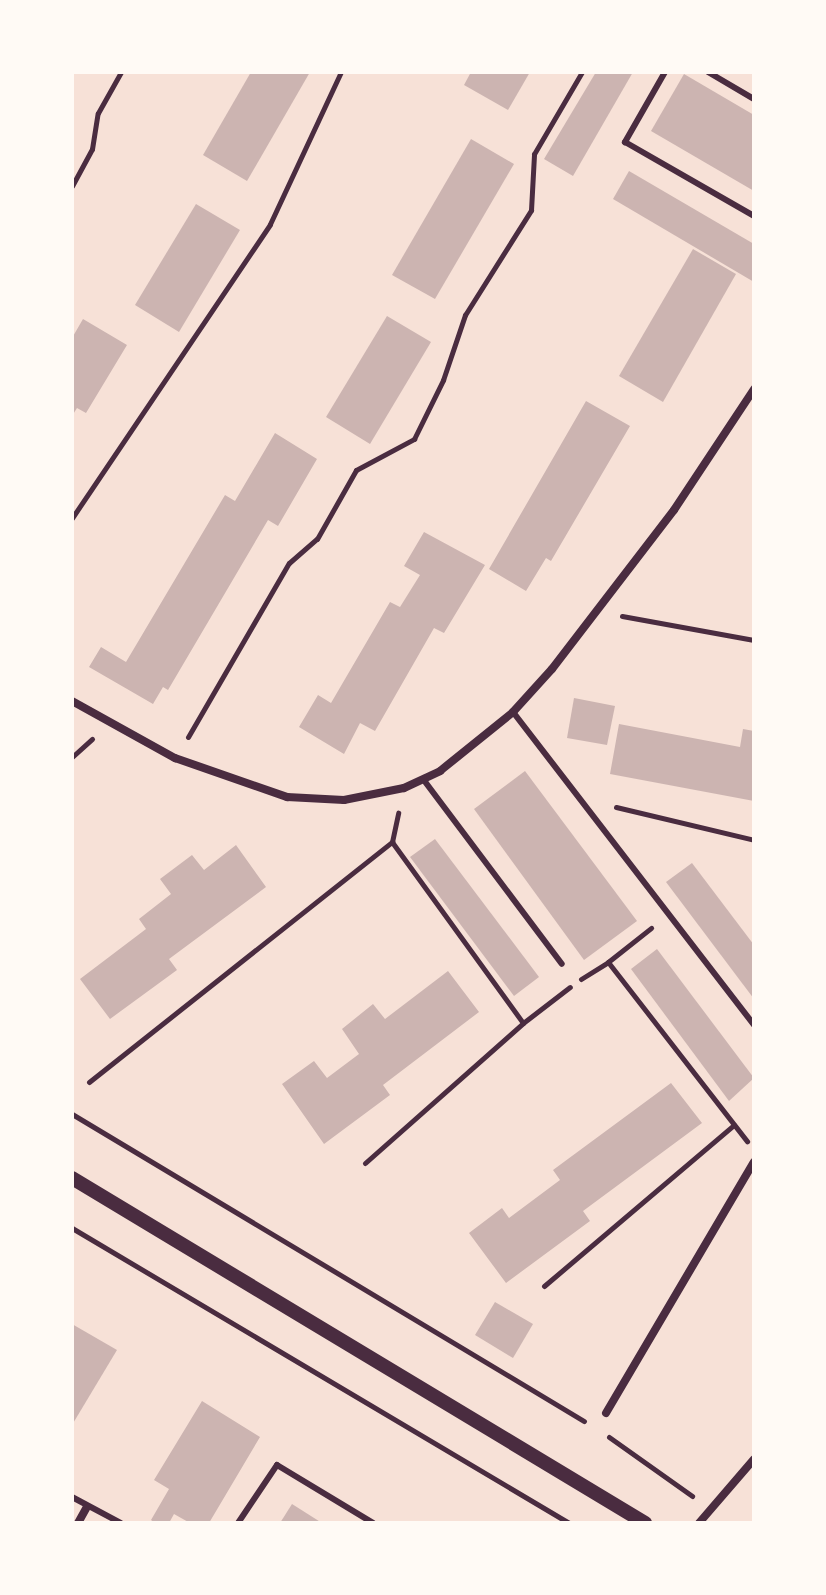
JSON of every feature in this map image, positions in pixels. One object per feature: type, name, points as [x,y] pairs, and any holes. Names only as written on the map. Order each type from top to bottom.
[{"type":"street","points":[[72,701],[175,758],[287,797],[344,800],[404,788],[423,779],[513,712],[597,611],[674,510],[754,389]]},
{"type":"street","points":[[606,1413],[754,1162]]},
{"type":"street","points":[[72,1178],[645,1523]]},
{"type":"street","points":[[699,1523],[754,1459]]},
{"type":"street","points":[[78,1523],[87,1507]]},
{"type":"lane","points":[[665,72],[625,142],[754,216]]},
{"type":"lane","points":[[708,72],[754,99]]},
{"type":"lane","points":[[513,712],[754,1025]]},
{"type":"lane","points":[[423,779],[562,964]]},
{"type":"lane","points":[[238,1523],[277,1465],[373,1523]]},
{"type":"lane","points":[[72,1497],[121,1523]]},
{"type":"path","points":[[72,186],[92,149],[98,113],[121,72]]},
{"type":"path","points":[[72,518],[270,224],[341,72]]},
{"type":"path","points":[[175,758],[289,563],[317,539],[356,470],[414,439],[454,351],[465,315],[531,210],[534,154],[582,72]]},
{"type":"path","points":[[597,611],[754,640]]},
{"type":"path","points":[[89,1082],[392,842],[404,788]]},
{"type":"path","points":[[581,798],[754,840]]},
{"type":"path","points":[[392,842],[523,1023]]},
{"type":"path","points":[[365,1163],[523,1023],[608,962],[669,913]]},
{"type":"path","points":[[608,962],[754,1150]]},
{"type":"path","points":[[72,1114],[596,1428],[709,1509]]},
{"type":"path","points":[[544,1286],[734,1125]]},
{"type":"path","points":[[72,1228],[569,1523]]},
{"type":"building","points":[[251,72],[310,72],[247,181],[203,155]]},
{"type":"building","points":[[471,72],[530,72],[508,110],[464,85]]},
{"type":"building","points":[[596,72],[633,72],[573,176],[544,159]]},
{"type":"building","points":[[684,74],[754,115],[754,191],[651,131]]},
{"type":"building","points":[[471,139],[514,164],[435,299],[392,275]]},
{"type":"building","points":[[629,171],[754,244],[754,282],[613,199]]},
{"type":"building","points":[[196,204],[240,230],[179,332],[135,305]]},
{"type":"building","points":[[693,249],[736,274],[663,402],[619,376]]},
{"type":"building","points":[[387,316],[431,342],[370,444],[326,417]]},
{"type":"building","points":[[83,319],[127,345],[86,413],[77,408],[72,416],[72,338]]},
{"type":"building","points":[[586,401],[630,426],[551,561],[546,558],[526,591],[489,569]]},
{"type":"building","points":[[275,433],[317,459],[278,526],[268,520],[168,690],[163,687],[153,704],[89,667],[101,647],[126,662],[225,495],[235,501]]},
{"type":"building","points":[[424,532],[485,565],[444,633],[434,628],[375,731],[360,723],[344,754],[299,727],[318,695],[331,703],[390,602],[400,607],[420,575],[404,566]]},
{"type":"building","points":[[574,698],[615,706],[607,745],[567,738]]},
{"type":"building","points":[[619,724],[740,747],[743,729],[754,731],[754,801],[610,774]]},
{"type":"building","points":[[525,771],[637,921],[584,960],[474,809]]},
{"type":"building","points":[[435,839],[539,977],[514,996],[410,857]]},
{"type":"building","points":[[236,845],[266,887],[169,959],[177,970],[110,1019],[80,979],[146,929],[139,919],[171,894],[160,879],[192,855],[204,870]]},
{"type":"building","points":[[692,863],[754,945],[754,999],[666,882]]},
{"type":"building","points":[[657,949],[754,1078],[729,1101],[631,969]]},
{"type":"building","points":[[448,971],[479,1012],[383,1085],[390,1095],[324,1144],[282,1084],[314,1061],[327,1078],[359,1054],[342,1029],[373,1004],[385,1019]]},
{"type":"building","points":[[671,1083],[702,1123],[583,1211],[590,1221],[506,1283],[469,1233],[502,1208],[509,1218],[560,1180],[553,1170]]},
{"type":"building","points":[[495,1302],[533,1324],[513,1358],[475,1335]]},
{"type":"building","points":[[72,1324],[117,1350],[72,1425]]},
{"type":"building","points":[[202,1401],[260,1437],[209,1523],[190,1523],[174,1514],[169,1523],[155,1523],[151,1520],[169,1489],[154,1480]]},
{"type":"building","points":[[292,1504],[322,1523],[280,1523]]}]
